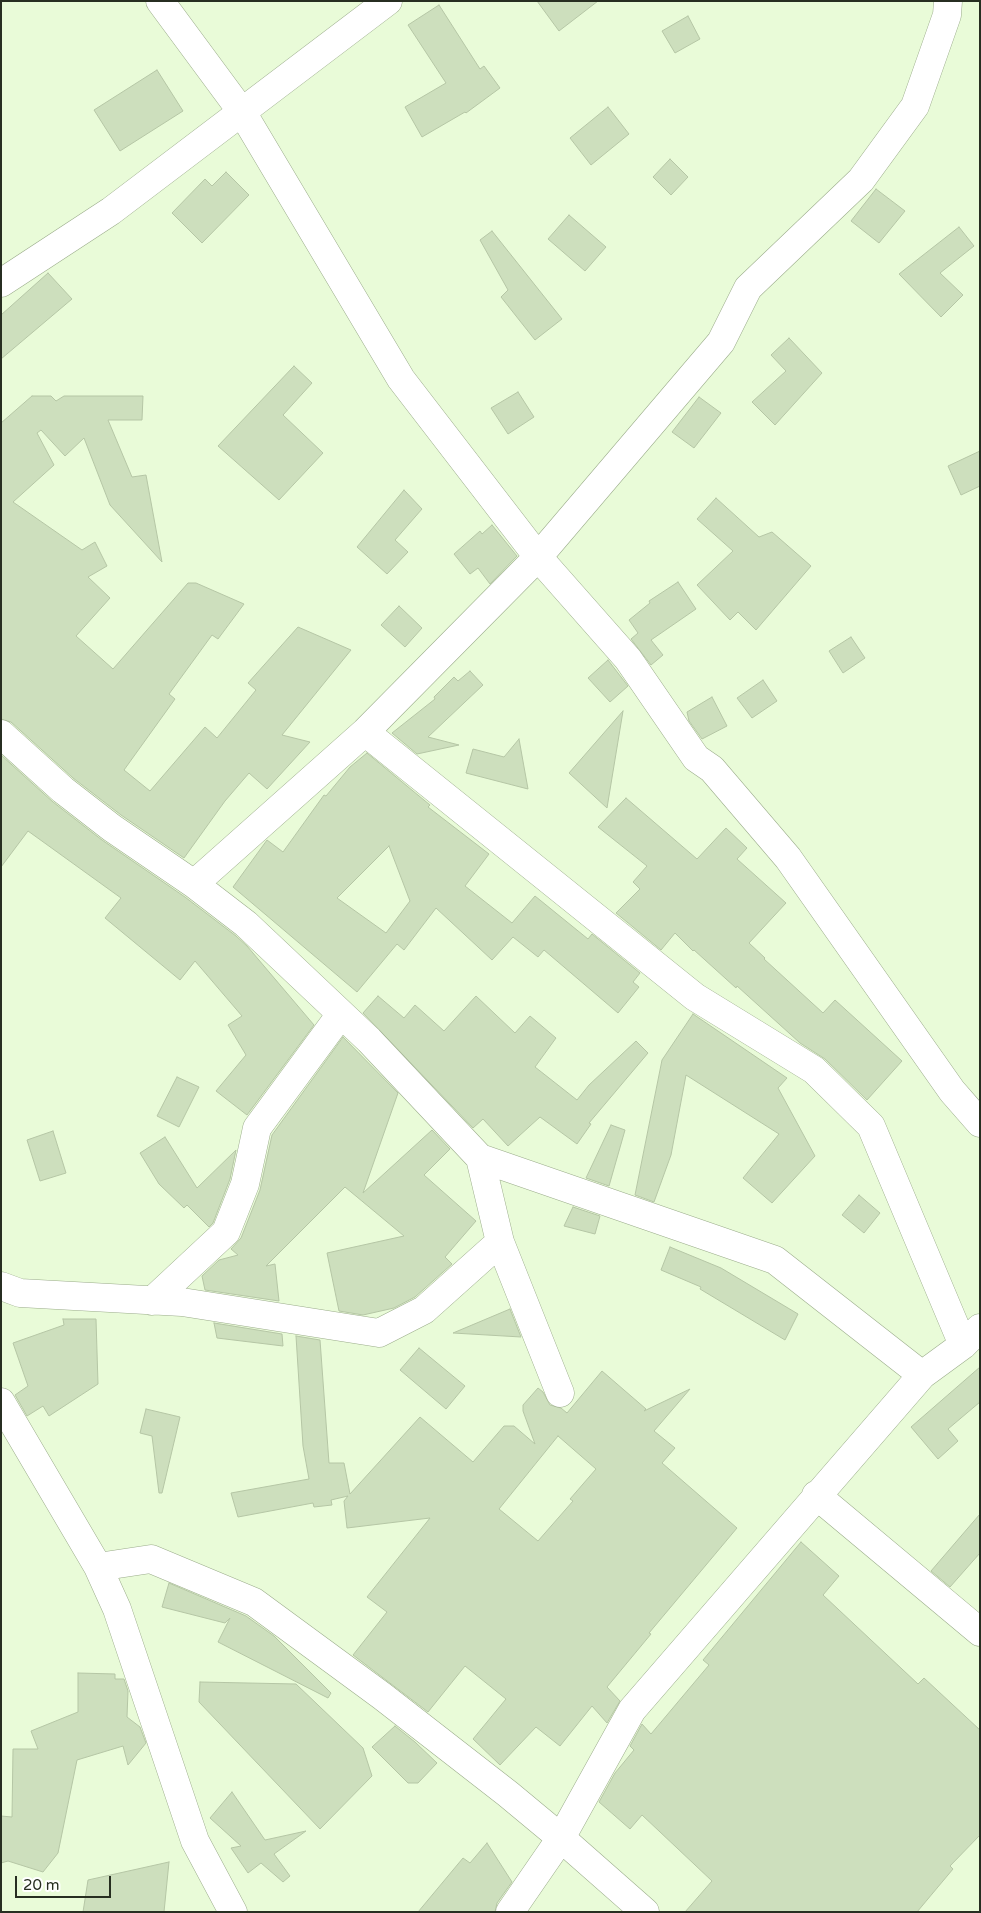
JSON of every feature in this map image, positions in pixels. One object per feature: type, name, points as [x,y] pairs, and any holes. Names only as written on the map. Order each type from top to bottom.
[{"type":"street","points":[[160,1],[242,112],[401,379],[538,557],[628,659],[696,758],[712,769],[788,858],[952,1091],[980,1123]]},
{"type":"street","points":[[1,283],[111,211],[388,1]]},
{"type":"street","points":[[194,884],[366,732],[538,557],[721,342],[748,288],[861,180],[915,106],[947,15],[948,1]]},
{"type":"street","points":[[366,732],[695,998],[814,1070],[870,1126],[971,1336],[922,1374],[632,1710],[562,1838],[510,1912]]},
{"type":"street","points":[[1,734],[63,790],[112,828],[194,884],[246,924],[369,1040],[480,1158],[775,1260],[922,1374]]},
{"type":"street","points":[[152,1301],[226,1232],[245,1184],[257,1128],[341,1014]]},
{"type":"street","points":[[480,1158],[500,1242],[560,1393]]},
{"type":"street","points":[[1,1286],[20,1293],[182,1302],[378,1333],[424,1310],[500,1242]]},
{"type":"street","points":[[1,1402],[98,1567],[117,1609],[195,1841],[234,1912]]},
{"type":"street","points":[[816,1496],[980,1632]]},
{"type":"street","points":[[98,1567],[151,1558],[254,1602],[382,1696],[562,1838],[645,1912]]},
{"type":"building","points":[[537,1],[598,1],[559,31]]},
{"type":"building","points":[[439,5],[480,69],[484,66],[500,88],[466,113],[422,137],[405,107],[446,83],[408,25]]},
{"type":"building","points":[[688,16],[700,39],[675,53],[662,31]]},
{"type":"building","points":[[157,70],[183,111],[120,151],[94,110]]},
{"type":"building","points":[[608,107],[629,134],[591,165],[570,138]]},
{"type":"building","points":[[670,159],[688,177],[671,195],[653,177]]},
{"type":"building","points":[[226,172],[249,195],[202,243],[172,213],[205,179],[212,186]]},
{"type":"building","points":[[876,189],[905,211],[879,243],[851,221]]},
{"type":"building","points":[[569,215],[606,247],[585,271],[548,239]]},
{"type":"building","points":[[959,227],[974,246],[940,273],[963,295],[941,317],[899,274]]},
{"type":"building","points":[[492,231],[562,319],[535,340],[501,297],[508,290],[480,240]]},
{"type":"building","points":[[48,273],[72,299],[1,359],[1,315]]},
{"type":"building","points":[[789,338],[822,373],[775,425],[752,402],[786,371],[771,355]]},
{"type":"building","points":[[294,366],[312,383],[283,415],[323,453],[279,500],[218,446]]},
{"type":"building","points":[[518,392],[534,417],[508,434],[491,408]]},
{"type":"building","points":[[32,396],[51,396],[56,401],[64,396],[143,396],[142,420],[108,420],[132,477],[146,475],[162,562],[110,505],[84,438],[65,456],[41,430],[37,433],[54,465],[13,502],[82,550],[95,542],[107,566],[88,577],[110,598],[76,636],[113,669],[188,583],[196,583],[244,604],[218,639],[212,635],[169,694],[175,699],[124,770],[150,791],[205,727],[217,738],[256,690],[248,683],[298,627],[351,650],[282,735],[310,742],[267,789],[249,773],[225,801],[184,858],[121,815],[73,778],[11,722],[1,719],[1,423]]},
{"type":"building","points":[[699,397],[721,413],[694,448],[672,432]]},
{"type":"building","points":[[980,451],[980,486],[961,495],[948,466]]},
{"type":"building","points":[[404,490],[422,509],[395,540],[408,552],[387,574],[357,547]]},
{"type":"building","points":[[716,498],[759,537],[772,532],[811,566],[756,630],[738,612],[730,620],[697,585],[733,551],[697,519]]},
{"type":"building","points":[[492,525],[517,556],[490,584],[478,568],[470,574],[454,554],[480,531],[482,534]]},
{"type":"building","points":[[678,582],[696,609],[651,640],[663,655],[651,665],[631,639],[638,633],[629,620],[650,603],[649,601]]},
{"type":"building","points":[[399,606],[422,628],[405,647],[381,625]]},
{"type":"building","points":[[851,637],[865,658],[843,673],[829,651]]},
{"type":"building","points":[[608,660],[628,686],[610,702],[588,678]]},
{"type":"building","points":[[470,671],[483,685],[428,737],[459,745],[417,754],[392,733],[435,699],[434,697],[454,677],[458,681]]},
{"type":"building","points":[[763,680],[777,701],[752,718],[737,698]]},
{"type":"building","points":[[712,697],[727,726],[702,739],[689,721],[687,712]]},
{"type":"building","points":[[623,711],[607,808],[569,773]]},
{"type":"building","points":[[519,739],[528,789],[466,773],[473,749],[504,757]]},
{"type":"building","points":[[367,753],[430,805],[428,807],[489,854],[465,886],[512,923],[535,896],[588,939],[592,934],[640,973],[633,982],[639,987],[618,1013],[544,950],[538,957],[513,937],[492,960],[436,908],[404,950],[397,944],[357,992],[233,887],[267,840],[283,852],[324,795],[326,796],[350,767]],"holes":[[[389,846],[410,901],[386,933],[337,898]]]},
{"type":"building","points":[[1,755],[53,802],[102,840],[185,897],[236,936],[247,946],[314,1025],[247,1115],[216,1091],[246,1055],[228,1025],[242,1016],[195,961],[180,980],[105,918],[121,898],[28,831],[1,867]]},
{"type":"building","points":[[626,798],[697,859],[726,828],[747,848],[737,859],[786,903],[749,943],[823,1013],[835,1000],[902,1061],[867,1100],[825,1059],[800,1043],[737,986],[736,988],[693,951],[675,933],[661,950],[616,913],[640,889],[633,882],[647,866],[598,827]]},
{"type":"building","points":[[378,996],[404,1018],[415,1005],[444,1031],[476,996],[515,1033],[530,1016],[556,1038],[535,1067],[577,1100],[589,1085],[636,1041],[648,1053],[589,1123],[591,1124],[577,1144],[540,1117],[508,1146],[483,1119],[473,1128],[363,1013]]},
{"type":"building","points":[[693,1014],[787,1078],[778,1088],[815,1156],[772,1203],[743,1178],[779,1134],[686,1075],[671,1155],[654,1202],[635,1195],[662,1060]]},
{"type":"building","points":[[343,1037],[398,1093],[363,1193],[432,1130],[450,1149],[424,1175],[476,1221],[445,1257],[452,1264],[415,1297],[394,1308],[363,1315],[339,1311],[327,1253],[404,1236],[345,1187],[266,1266],[275,1264],[279,1301],[205,1290],[202,1276],[219,1260],[238,1255],[231,1249],[241,1238],[260,1190],[272,1135]]},
{"type":"building","points":[[177,1077],[199,1087],[179,1127],[157,1116]]},
{"type":"building","points":[[611,1125],[625,1130],[609,1186],[586,1178]]},
{"type":"building","points":[[53,1131],[66,1173],[40,1181],[27,1140]]},
{"type":"building","points":[[165,1137],[197,1188],[236,1150],[230,1179],[213,1223],[209,1227],[187,1205],[184,1208],[159,1184],[140,1153]]},
{"type":"building","points":[[859,1195],[880,1213],[864,1233],[842,1215]]},
{"type":"building","points":[[573,1207],[600,1216],[595,1234],[564,1226]]},
{"type":"building","points":[[670,1247],[721,1268],[798,1314],[785,1340],[700,1289],[701,1287],[661,1270]]},
{"type":"building","points":[[510,1309],[521,1337],[453,1333]]},
{"type":"building","points":[[63,1319],[96,1319],[98,1384],[49,1416],[43,1406],[27,1416],[15,1395],[28,1386],[13,1343],[64,1325]]},
{"type":"building","points":[[214,1323],[282,1334],[283,1346],[217,1338]]},
{"type":"building","points":[[296,1336],[320,1340],[329,1463],[344,1463],[350,1494],[420,1417],[473,1462],[504,1426],[514,1426],[535,1444],[523,1411],[523,1405],[538,1388],[543,1392],[550,1405],[561,1408],[567,1413],[602,1371],[646,1409],[644,1411],[690,1389],[654,1431],[675,1448],[662,1463],[737,1528],[649,1633],[651,1634],[607,1687],[620,1701],[607,1723],[592,1706],[560,1746],[536,1727],[500,1765],[473,1739],[506,1699],[465,1666],[428,1712],[353,1655],[387,1612],[367,1597],[430,1518],[347,1528],[344,1501],[348,1496],[331,1500],[332,1505],[314,1507],[313,1503],[238,1517],[231,1493],[309,1479],[303,1446]],"holes":[[[558,1436],[596,1469],[570,1499],[573,1501],[538,1541],[499,1509]]]},
{"type":"building","points":[[419,1348],[465,1386],[446,1409],[400,1370]]},
{"type":"building","points":[[980,1367],[980,1402],[948,1429],[958,1441],[938,1459],[911,1427]]},
{"type":"building","points":[[146,1409],[180,1417],[162,1493],[159,1493],[152,1436],[140,1433]]},
{"type":"building","points":[[980,1514],[980,1553],[950,1587],[931,1571]]},
{"type":"building","points":[[801,1542],[839,1576],[823,1595],[918,1684],[924,1678],[980,1730],[980,1835],[950,1866],[953,1869],[917,1912],[685,1912],[712,1881],[642,1815],[630,1829],[599,1802],[615,1773],[634,1750],[630,1746],[642,1724],[651,1734],[709,1665],[703,1660]]},
{"type":"building","points":[[169,1583],[246,1616],[274,1636],[331,1693],[328,1698],[218,1642],[230,1618],[225,1623],[162,1607]]},
{"type":"building","points":[[78,1673],[115,1674],[115,1679],[124,1679],[128,1691],[127,1717],[140,1727],[146,1743],[128,1765],[123,1746],[77,1760],[58,1853],[43,1872],[8,1861],[1,1863],[1,1816],[12,1817],[13,1749],[38,1749],[31,1731],[78,1712]]},
{"type":"building","points":[[200,1682],[296,1684],[363,1748],[372,1776],[320,1829],[199,1702]]},
{"type":"building","points":[[395,1726],[437,1763],[418,1783],[408,1783],[372,1747]]},
{"type":"building","points":[[232,1792],[265,1840],[306,1831],[274,1854],[290,1876],[283,1882],[261,1863],[248,1873],[231,1848],[241,1846],[210,1818]]},
{"type":"building","points":[[487,1843],[512,1882],[497,1903],[495,1912],[418,1912],[463,1858],[470,1863]]},
{"type":"building","points":[[169,1862],[164,1912],[83,1912],[88,1880]]}]
